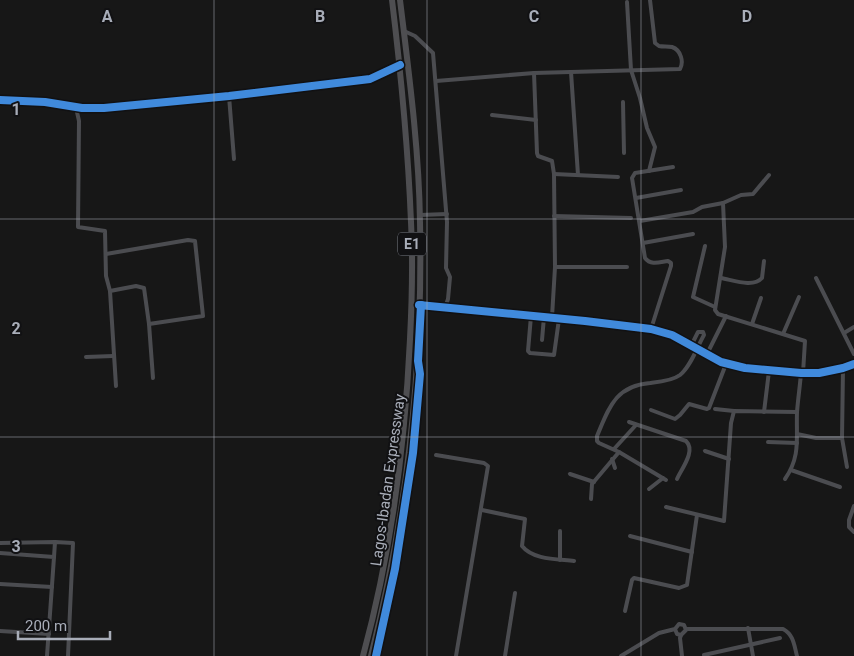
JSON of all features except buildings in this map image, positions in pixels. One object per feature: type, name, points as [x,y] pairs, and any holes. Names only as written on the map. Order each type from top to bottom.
[{"type":"highway","name":"Lagos-Ibadan Expressway","points":[[363,656],[378,592],[390,523],[404,416],[411,309],[412,223],[402,84],[392,0]]},
{"type":"highway","name":"Lagos-Ibadan Expressway","points":[[371,656],[390,569],[408,462],[420,305],[418,178],[410,83],[400,0]]},
{"type":"street","points":[[436,81],[571,72],[680,69],[682,65],[681,54],[677,50],[672,47],[656,46],[650,0]]},
{"type":"street","points":[[627,2],[631,70],[654,147],[649,171]]},
{"type":"street","points":[[404,32],[415,36],[433,53],[447,214],[446,268],[450,277],[448,299],[445,308]]},
{"type":"street","points":[[0,100],[45,102],[82,108],[104,108],[229,96],[370,79],[400,65]]},
{"type":"street","points":[[571,72],[578,175]]},
{"type":"street","points":[[534,74],[538,156],[552,161],[554,174],[555,267],[552,317]]},
{"type":"street","points":[[229,96],[234,159]]},
{"type":"street","points":[[623,102],[624,153]]},
{"type":"street","points":[[77,112],[79,121],[78,227],[105,231],[106,276],[110,291],[116,386]]},
{"type":"street","points":[[492,115],[536,120]]},
{"type":"street","points":[[651,329],[672,266],[668,261],[653,263],[648,262],[645,258],[632,175],[673,167]]},
{"type":"street","points":[[554,174],[618,177]]},
{"type":"street","points":[[640,221],[693,212],[723,203],[741,195],[753,194],[769,175]]},
{"type":"street","points":[[636,198],[680,190]]},
{"type":"street","points":[[723,203],[725,247],[715,307],[718,314],[805,340],[797,412],[797,451],[791,470],[785,479]]},
{"type":"street","points":[[420,215],[447,214]]},
{"type":"street","points":[[554,216],[631,218]]},
{"type":"street","points":[[643,243],[693,234]]},
{"type":"street","points":[[106,254],[188,240],[194,241],[203,316],[149,324]]},
{"type":"street","points":[[705,246],[693,297],[715,307]]},
{"type":"street","points":[[721,278],[750,283],[757,282],[762,278],[764,261]]},
{"type":"street","points":[[555,267],[627,267]]},
{"type":"street","points":[[816,278],[854,354]]},
{"type":"street","points":[[110,291],[136,286],[144,288],[153,378]]},
{"type":"street","points":[[783,334],[799,297]]},
{"type":"street","points":[[752,324],[761,298]]},
{"type":"street","points":[[376,656],[395,569],[413,453],[420,374],[418,361],[420,305],[552,317],[651,329],[672,335],[726,364],[769,370],[819,373],[854,364]]},
{"type":"street","points":[[531,316],[528,351],[530,353],[554,354],[559,318]]},
{"type":"street","points":[[707,354],[726,316]]},
{"type":"street","points":[[542,340],[544,317]]},
{"type":"street","points":[[844,333],[854,327]]},
{"type":"street","points":[[648,488],[665,479],[599,443],[597,436],[616,396],[633,386],[666,380],[680,375],[686,368],[704,335],[703,332],[698,332],[691,346]]},
{"type":"street","points":[[86,358],[113,356]]},
{"type":"street","points":[[651,410],[675,419],[689,404],[709,408],[726,364]]},
{"type":"street","points":[[843,368],[842,438],[847,467]]},
{"type":"street","points":[[764,412],[769,370]]},
{"type":"street","points":[[716,409],[797,412]]},
{"type":"street","points":[[666,506],[721,521],[725,519],[731,423],[734,411]]},
{"type":"street","points":[[629,422],[686,441],[690,445],[689,455],[677,479]]},
{"type":"street","points":[[591,499],[591,488],[594,482],[636,425]]},
{"type":"street","points":[[797,434],[816,438],[842,438]]},
{"type":"street","points":[[768,442],[797,443]]},
{"type":"street","points":[[705,451],[729,459]]},
{"type":"street","points":[[436,455],[488,466],[456,656]]},
{"type":"street","points":[[612,460],[615,468]]},
{"type":"street","points":[[791,470],[840,488]]},
{"type":"street","points":[[570,474],[594,482]]},
{"type":"street","points":[[854,506],[849,520],[849,527],[854,532]]},
{"type":"street","points":[[482,510],[525,519],[522,543],[524,548],[544,558],[574,561]]},
{"type":"street","points":[[626,611],[634,578],[679,588],[687,585],[697,515]]},
{"type":"street","points":[[560,531],[560,560]]},
{"type":"street","points":[[630,536],[692,552]]},
{"type":"street","points":[[47,656],[55,542]]},
{"type":"street","points":[[0,544],[71,542],[74,545],[68,656]]},
{"type":"street","points":[[0,552],[54,557]]},
{"type":"street","points":[[0,584],[52,587]]},
{"type":"street","points":[[505,656],[515,593]]},
{"type":"street","points":[[621,656],[660,633],[675,629],[679,624],[684,625],[686,629]]},
{"type":"street","points":[[748,628],[753,656]]},
{"type":"street","points":[[675,629],[677,634],[681,635]]},
{"type":"street","points":[[686,629],[783,629],[793,638],[797,656]]},
{"type":"street","points":[[681,635],[686,632],[686,629]]},
{"type":"street","points":[[0,631],[49,634]]},
{"type":"street","points":[[681,635],[682,656]]},
{"type":"street","points":[[704,655],[780,638]]},
{"type":"cycle path","points":[[0,100],[45,102],[82,108],[104,108],[229,96],[370,79],[400,65]]},
{"type":"cycle path","points":[[419,305],[651,329],[672,335],[721,362],[745,368],[819,373],[854,364]]},
{"type":"cycle path","points":[[376,656],[395,569],[413,453],[420,374],[418,361],[421,305]]}]
